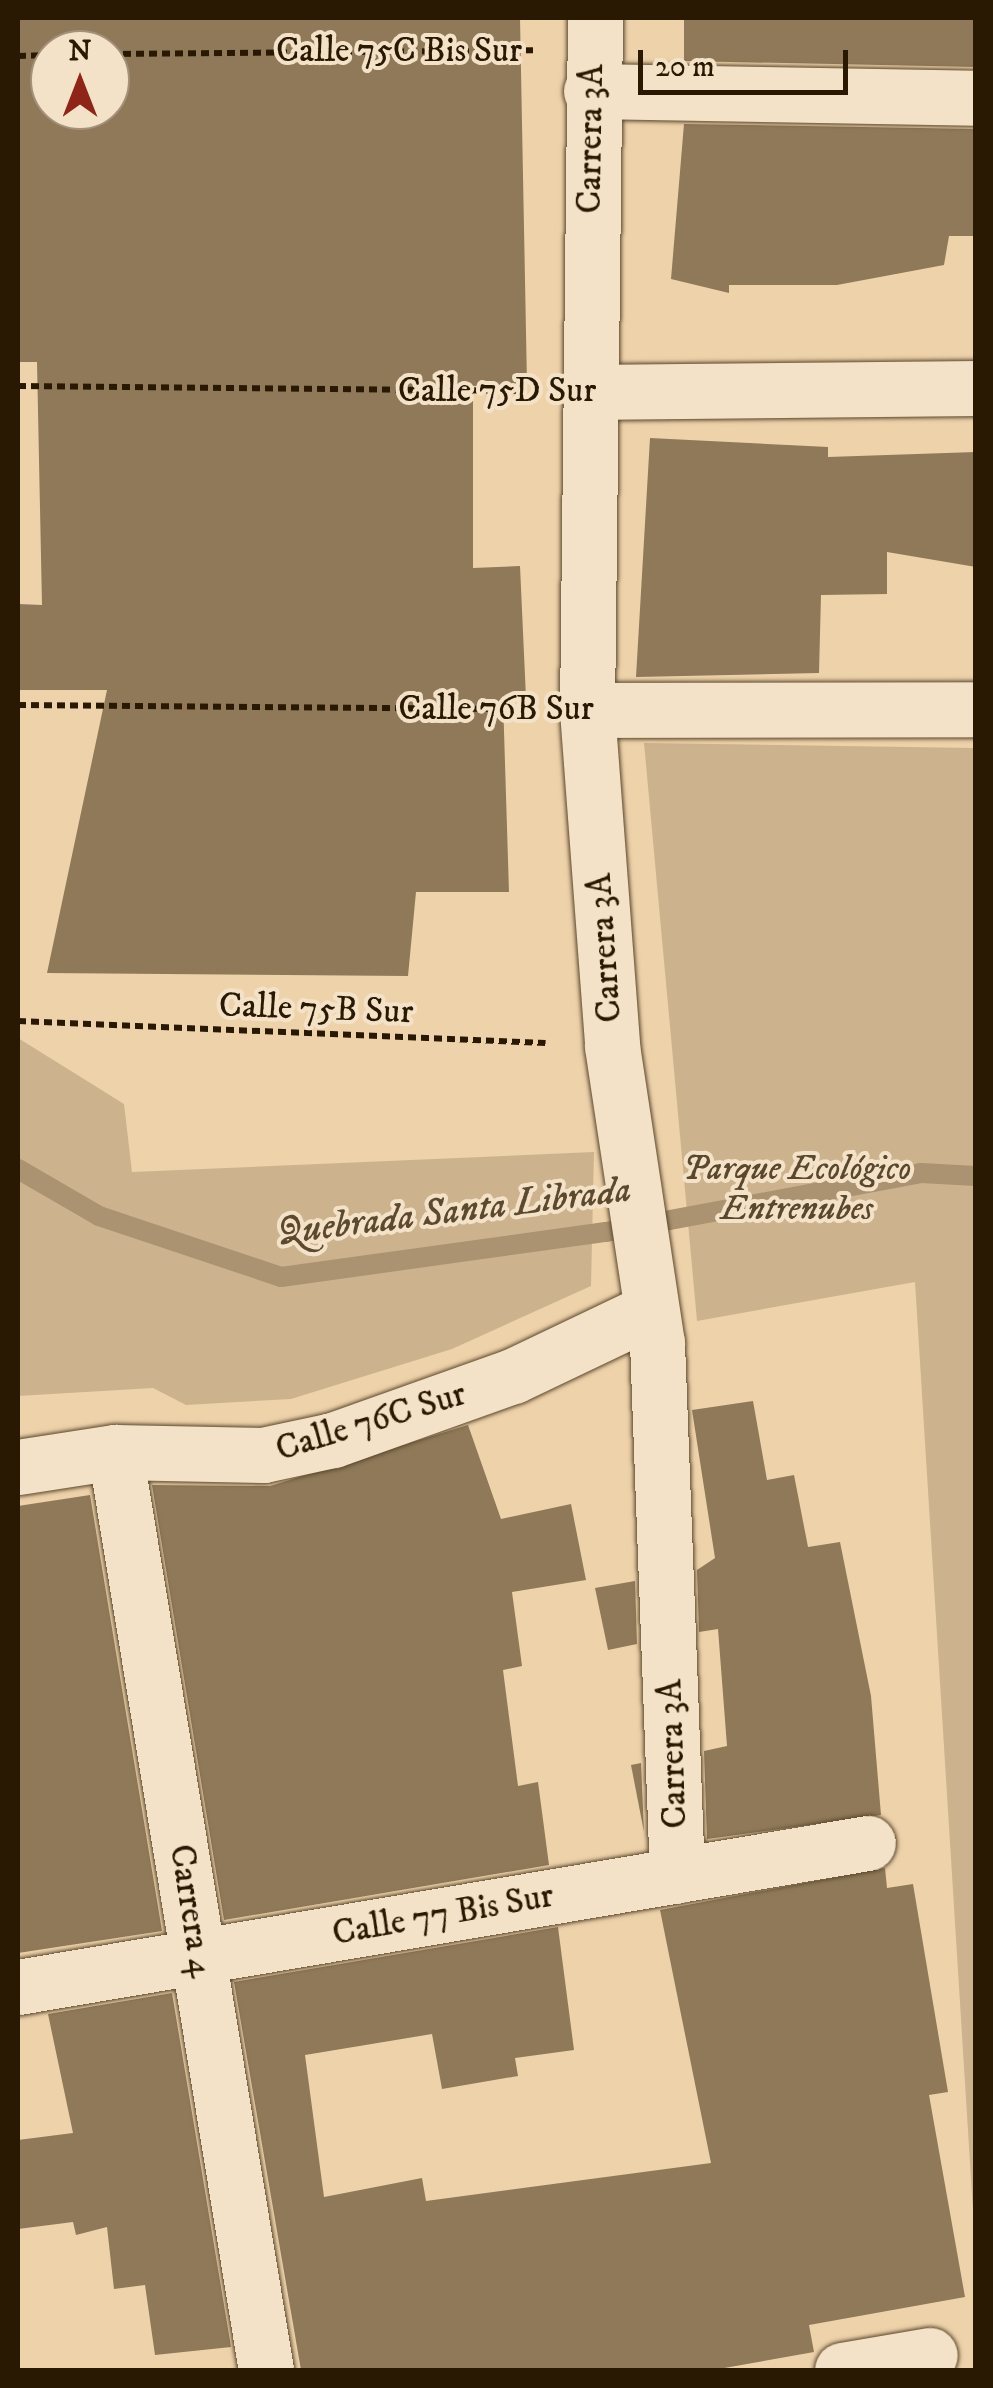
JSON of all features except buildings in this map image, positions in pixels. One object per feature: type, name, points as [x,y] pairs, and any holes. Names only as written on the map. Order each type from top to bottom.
[{"type":"street","name":"Carrera 3A","points":[[596,18],[590,91],[587,710],[612,1046],[646,1292],[677,1876]]},
{"type":"street","points":[[590,91],[976,98]]},
{"type":"street","name":"Calle 75D Sur","points":[[588,392],[976,388]]},
{"type":"street","name":"Calle 76B Sur","points":[[587,710],[976,709]]},
{"type":"street","name":"Calle 76C Sur","points":[[18,1467],[115,1452],[262,1456],[333,1440],[513,1376],[646,1292]]},
{"type":"street","name":"Carrera 4","points":[[115,1452],[266,2370]]},
{"type":"street","name":"Calle 77 Bis Sur","points":[[18,1987],[868,1843]]},
{"type":"street","points":[[842,2370],[930,2356]]},
{"type":"path","name":"Calle 75C Bis Sur","points":[[130,54],[491,45],[539,51],[590,91]]},
{"type":"path","name":"Calle 75D Sur","points":[[18,386],[588,392]]},
{"type":"path","name":"Calle 76B Sur","points":[[18,705],[587,710]]},
{"type":"path","name":"Calle 75B Sur","points":[[18,1021],[612,1046]]},
{"type":"green space","name":"Parque Ecológico Entrenubes","points":[[644,743],[975,748],[975,2243],[915,1282],[697,1321]]},
{"type":"green space","points":[[18,1038],[124,1104],[132,1172],[594,1152],[591,1286],[452,1349],[291,1399],[186,1405],[153,1388],[18,1396]]},
{"type":"waterway","name":"Quebrada Santa Librada","points":[[18,1169],[99,1216],[281,1277],[606,1232],[921,1173],[976,1176]]}]
